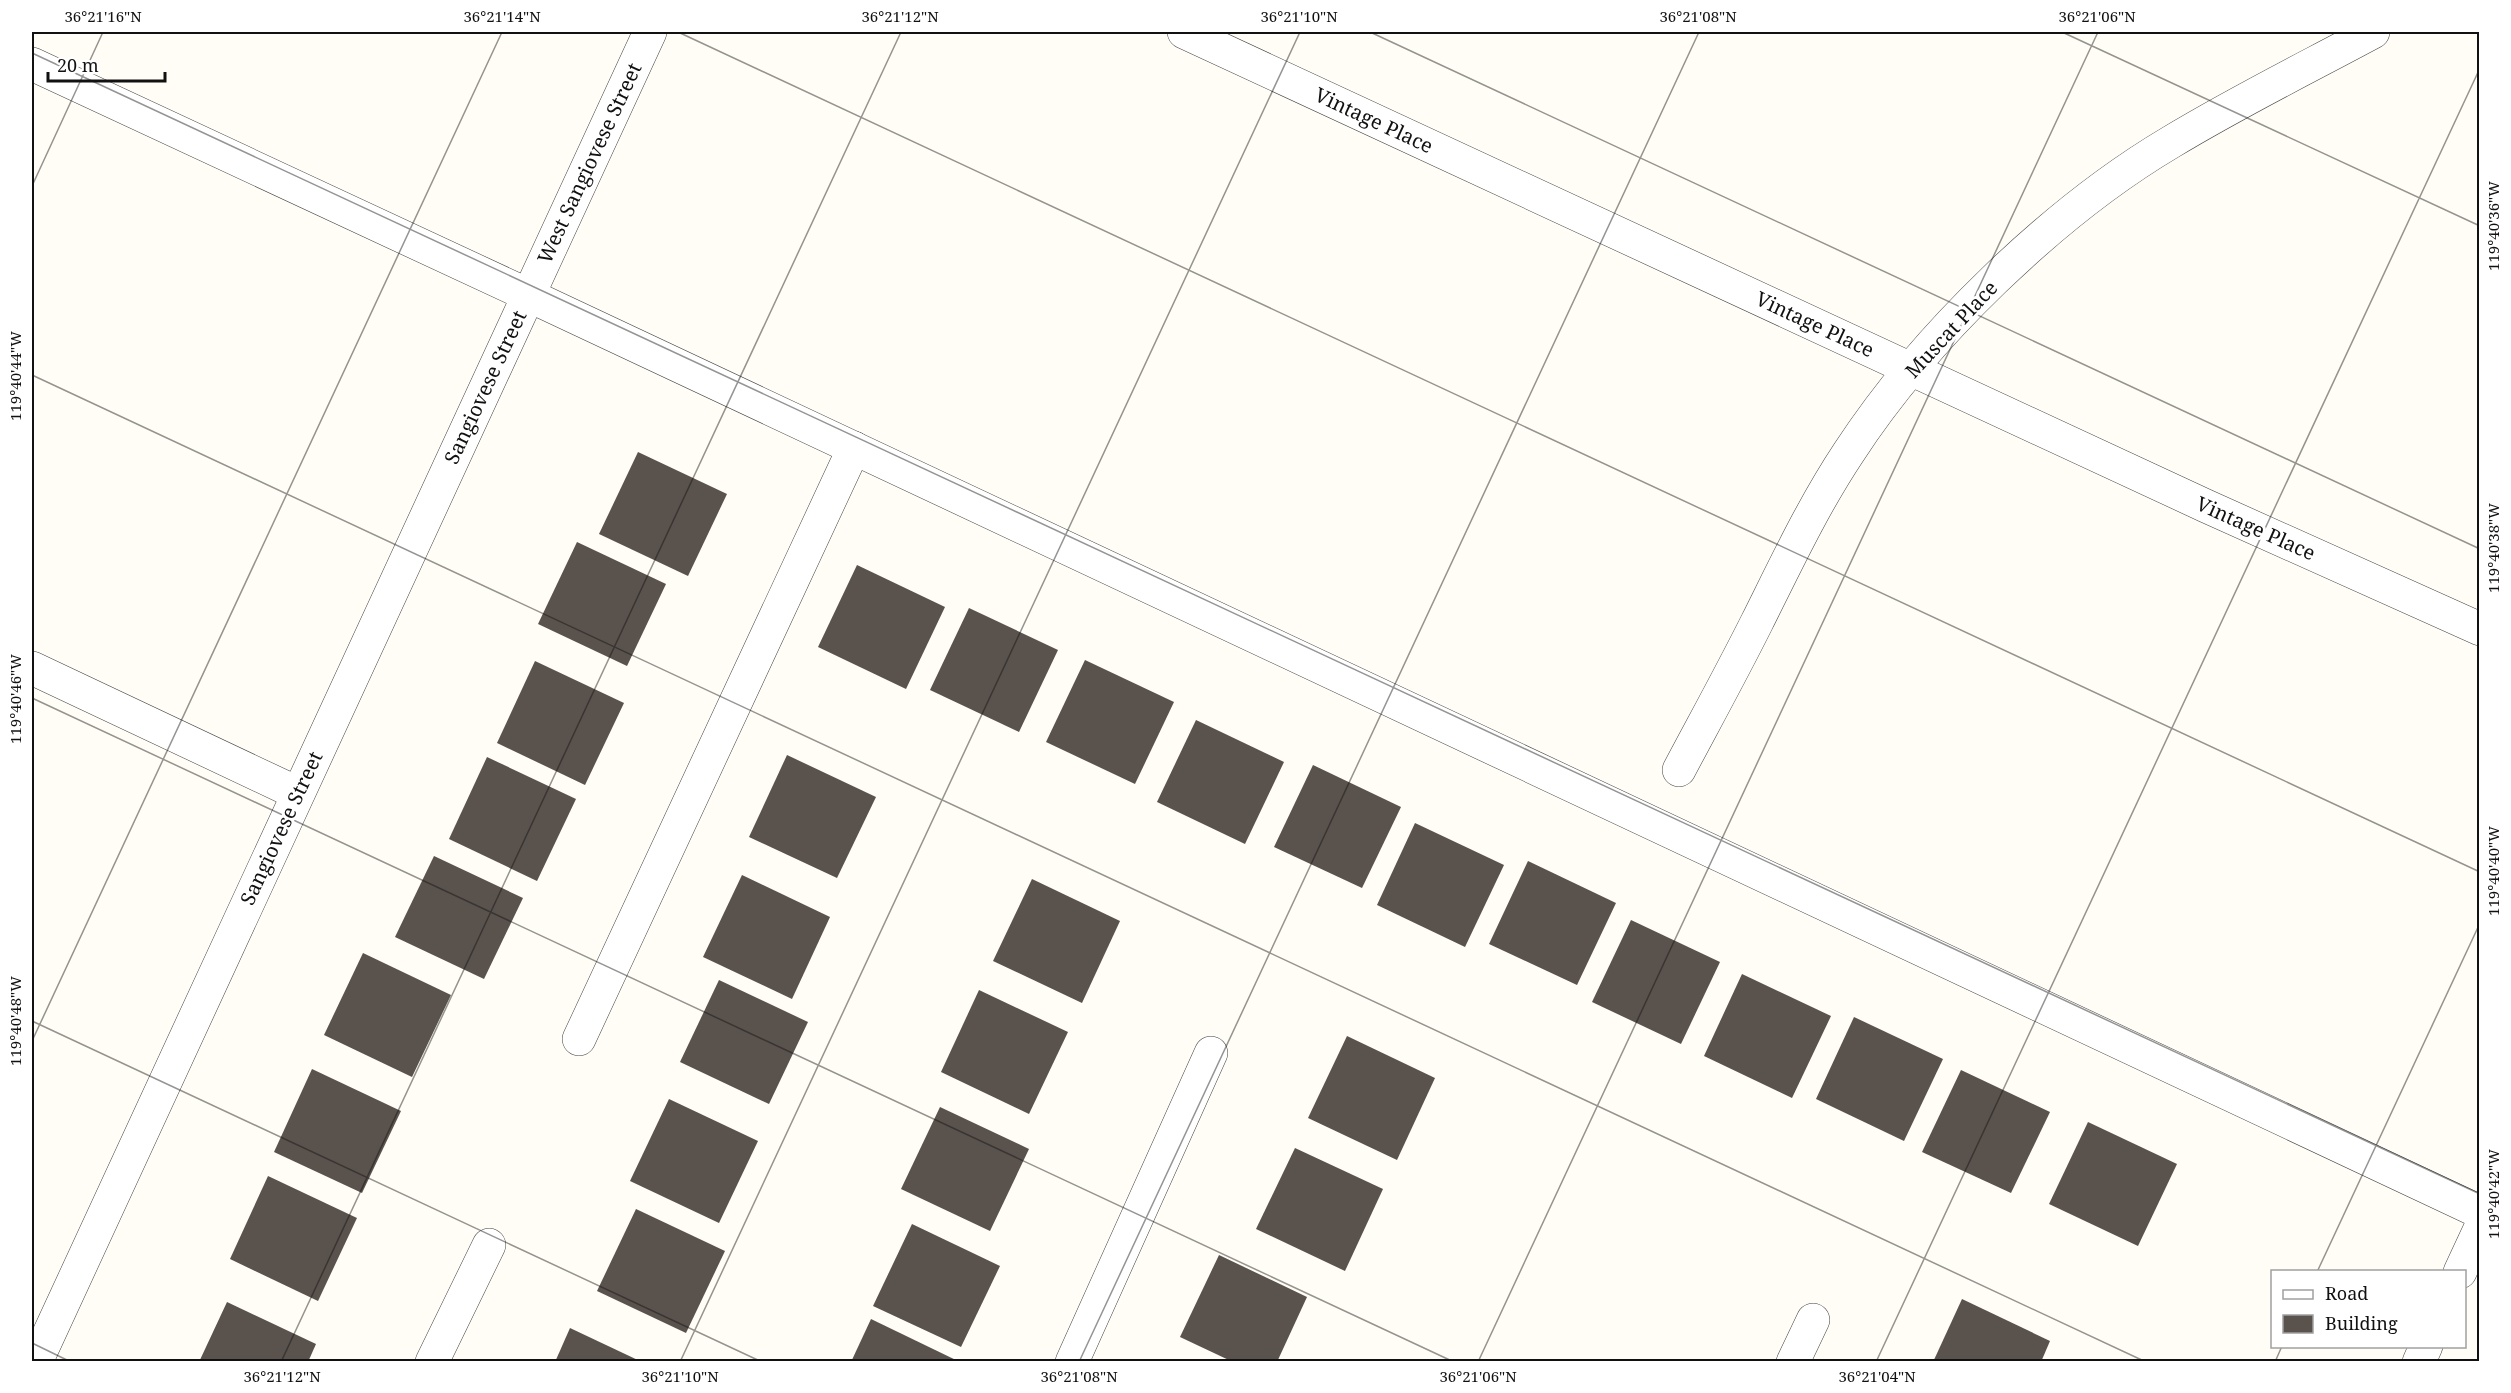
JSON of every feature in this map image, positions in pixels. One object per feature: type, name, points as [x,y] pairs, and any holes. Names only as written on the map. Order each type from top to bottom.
[{"type":"street","name":"West Sangiovese Street","points":[[528,295],[650,32]]},
{"type":"street","name":"Vintage Place","points":[[1184,32],[2206,506],[2480,629]]},
{"type":"street","name":"Muscat Place","points":[[1679,770],[1809,518],[1850,450],[1911,369],[1958,318],[2039,239],[2104,188],[2169,143],[2373,32]]},
{"type":"street","points":[[32,64],[2480,1212]]},
{"type":"street","name":"Sangiovese Street","points":[[36,1362],[528,295]]},
{"type":"street","points":[[579,1039],[854,448]]},
{"type":"street","points":[[32,668],[297,793]]},
{"type":"street","points":[[1072,1362],[1211,1053]]},
{"type":"street","points":[[2461,1270],[2480,1229]]},
{"type":"street","points":[[432,1362],[489,1245]]},
{"type":"street","points":[[1793,1362],[1814,1320]]},
{"type":"street","points":[[2419,1362],[2426,1348]]},
{"type":"building","points":[[638,452],[727,494],[688,576],[599,534]]},
{"type":"building","points":[[577,542],[666,584],[627,666],[538,624]]},
{"type":"building","points":[[857,565],[945,607],[906,689],[818,647]]},
{"type":"building","points":[[969,608],[1058,650],[1019,732],[930,690]]},
{"type":"building","points":[[1085,660],[1174,702],[1135,784],[1046,742]]},
{"type":"building","points":[[535,661],[624,703],[585,785],[497,743]]},
{"type":"building","points":[[1196,720],[1284,762],[1245,844],[1157,802]]},
{"type":"building","points":[[787,755],[876,797],[837,878],[749,837]]},
{"type":"building","points":[[487,757],[576,799],[537,881],[449,839]]},
{"type":"building","points":[[1313,765],[1401,807],[1362,888],[1274,847]]},
{"type":"building","points":[[1415,823],[1504,865],[1465,947],[1377,905]]},
{"type":"building","points":[[434,856],[523,898],[484,979],[395,937]]},
{"type":"building","points":[[1528,861],[1616,903],[1577,985],[1489,944]]},
{"type":"building","points":[[742,875],[830,917],[792,999],[703,957]]},
{"type":"building","points":[[1032,879],[1120,921],[1082,1003],[993,961]]},
{"type":"building","points":[[1631,920],[1720,962],[1681,1044],[1592,1002]]},
{"type":"building","points":[[363,953],[451,995],[412,1077],[324,1035]]},
{"type":"building","points":[[1742,974],[1831,1016],[1792,1098],[1704,1056]]},
{"type":"building","points":[[719,980],[808,1022],[769,1104],[680,1062]]},
{"type":"building","points":[[979,990],[1068,1032],[1029,1114],[941,1072]]},
{"type":"building","points":[[1854,1017],[1943,1059],[1904,1141],[1816,1099]]},
{"type":"building","points":[[1347,1036],[1435,1078],[1397,1160],[1308,1118]]},
{"type":"building","points":[[312,1069],[401,1111],[362,1193],[274,1152]]},
{"type":"building","points":[[1961,1070],[2050,1112],[2011,1193],[1922,1152]]},
{"type":"building","points":[[669,1099],[758,1141],[719,1223],[630,1181]]},
{"type":"building","points":[[940,1107],[1029,1149],[990,1231],[901,1189]]},
{"type":"building","points":[[2088,1122],[2177,1164],[2138,1246],[2049,1204]]},
{"type":"building","points":[[1295,1148],[1383,1189],[1345,1271],[1256,1229]]},
{"type":"building","points":[[268,1176],[357,1218],[318,1301],[230,1259]]},
{"type":"building","points":[[636,1209],[725,1251],[686,1333],[597,1291]]},
{"type":"building","points":[[912,1224],[1000,1266],[961,1347],[873,1306]]},
{"type":"building","points":[[1219,1255],[1307,1297],[1277,1362],[1233,1362],[1180,1337]]},
{"type":"building","points":[[1962,1299],[2050,1341],[2041,1362],[1933,1362]]},
{"type":"building","points":[[227,1302],[316,1344],[308,1362],[199,1362]]},
{"type":"building","points":[[871,1319],[960,1362],[851,1362]]},
{"type":"building","points":[[570,1328],[642,1362],[555,1362]]}]
